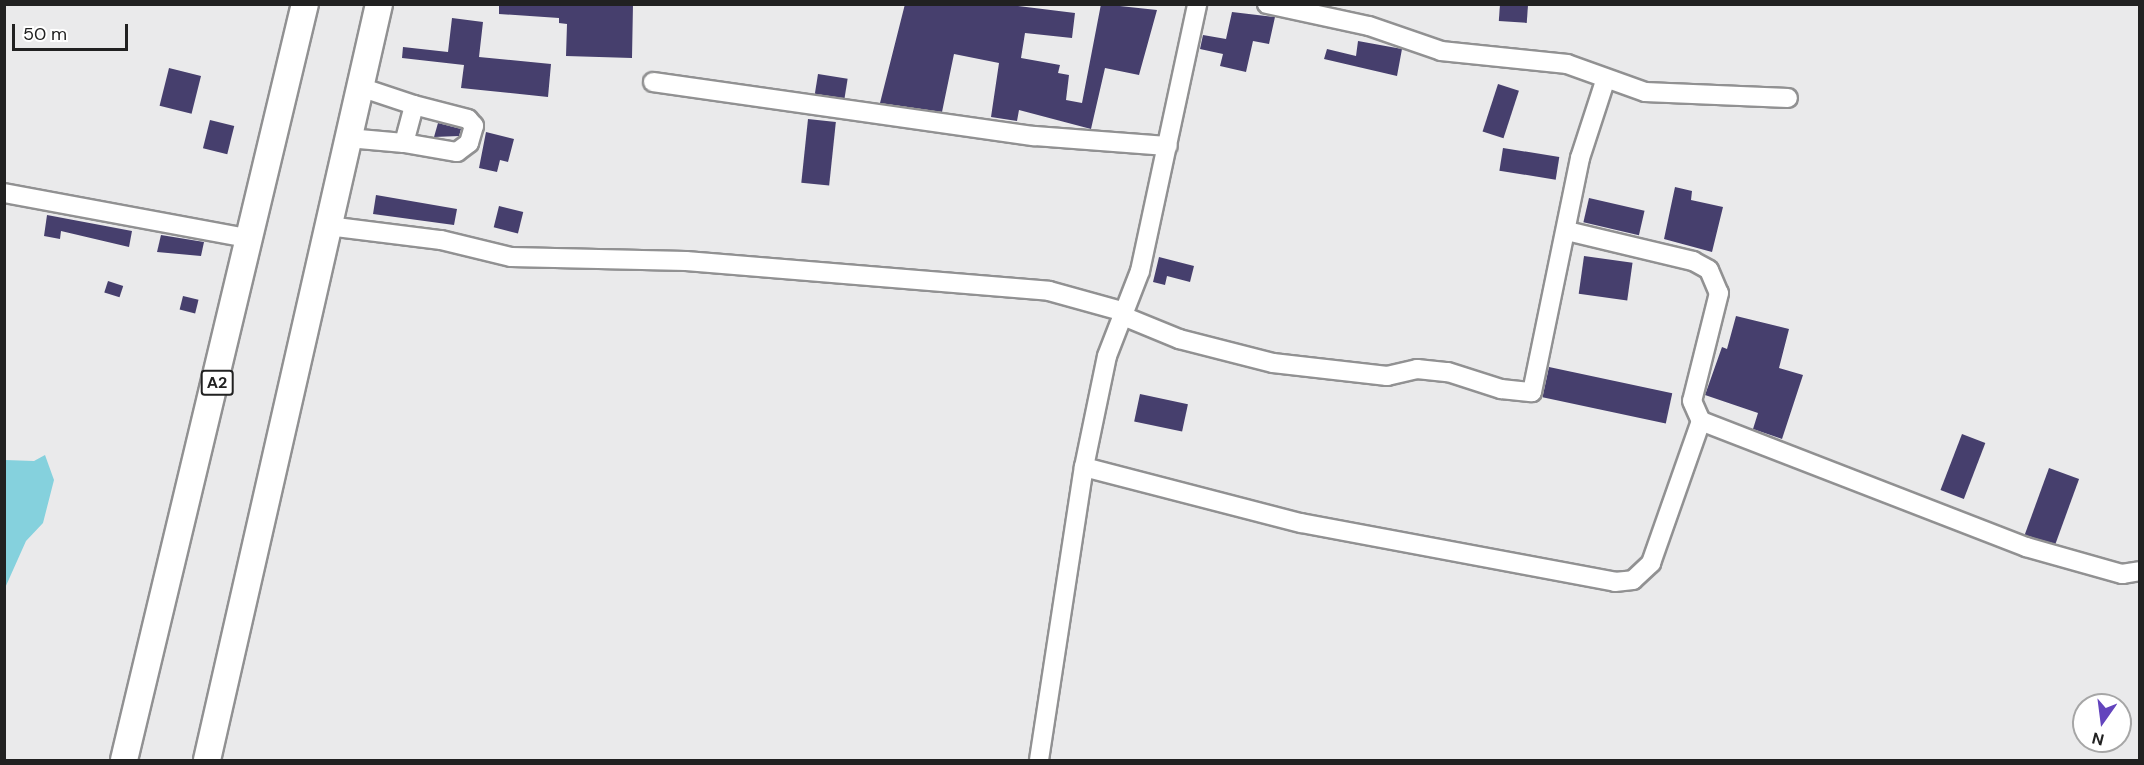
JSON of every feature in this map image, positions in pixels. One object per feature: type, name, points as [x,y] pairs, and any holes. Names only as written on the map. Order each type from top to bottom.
[{"type":"highway","name":"A2","points":[[124,760],[251,239],[305,4]]},
{"type":"highway","points":[[207,760],[379,4]]},
{"type":"street","points":[[1039,760],[1084,467],[1107,356],[1140,271],[1197,4]]},
{"type":"street","points":[[1267,4],[1369,26],[1441,51],[1567,64],[1605,81],[1688,96],[1788,98]]},
{"type":"street","points":[[328,226],[441,240],[511,257],[686,261],[1049,291],[1122,314],[1179,339],[1273,363],[1386,376],[1418,369],[1448,372],[1528,394],[1536,388],[1580,158],[1605,81]]},
{"type":"street","points":[[653,82],[1034,136],[1168,146]]},
{"type":"street","points":[[348,138],[404,142],[457,152],[469,143],[474,126],[468,118],[414,105],[360,87]]},
{"type":"street","points":[[404,142],[414,105]]},
{"type":"street","points":[[4,193],[251,239]]},
{"type":"street","points":[[1084,467],[1301,523],[1615,582],[1633,580],[1651,563],[1701,421],[1692,401],[1719,293],[1709,270],[1693,261],[1567,231]]},
{"type":"street","points":[[1701,421],[2026,547],[2122,574],[2139,570]]},
{"type":"water","points":[[45,455],[54,480],[43,523],[26,541],[5,588],[5,460],[34,461]]},
{"type":"building","points":[[499,4],[633,4],[632,58],[566,56],[567,24],[559,23],[559,18],[499,14]]},
{"type":"building","points":[[905,4],[1009,5],[1075,13],[1072,38],[1025,33],[1021,58],[1060,65],[1058,73],[1069,75],[1066,100],[1082,103],[1101,4],[1157,10],[1139,75],[1105,68],[1091,129],[1019,110],[1017,121],[991,117],[999,63],[954,54],[942,112],[880,103]]},
{"type":"building","points":[[1500,4],[1528,6],[1527,23],[1499,21]]},
{"type":"building","points":[[1232,12],[1275,17],[1269,44],[1253,41],[1246,72],[1220,66],[1223,54],[1200,49],[1203,35],[1226,39]]},
{"type":"building","points":[[452,18],[483,22],[479,57],[551,64],[548,97],[461,88],[464,65],[402,58],[403,47],[448,52]]},
{"type":"building","points":[[1358,41],[1402,49],[1397,76],[1324,59],[1327,49],[1356,56]]},
{"type":"building","points":[[169,68],[201,76],[192,114],[160,106]]},
{"type":"building","points":[[818,74],[848,79],[845,98],[815,94]]},
{"type":"building","points":[[1498,84],[1519,91],[1503,138],[1483,132]]},
{"type":"building","points":[[808,119],[836,122],[829,186],[801,183]]},
{"type":"building","points":[[210,120],[234,126],[227,154],[203,148]]},
{"type":"building","points":[[438,123],[461,129],[459,136],[434,137]]},
{"type":"building","points":[[486,132],[514,139],[508,162],[500,160],[497,172],[479,168]]},
{"type":"building","points":[[1503,148],[1559,157],[1556,180],[1499,171]]},
{"type":"building","points":[[1675,187],[1692,191],[1691,200],[1723,207],[1712,252],[1664,239]]},
{"type":"building","points":[[376,195],[457,209],[454,225],[373,214]]},
{"type":"building","points":[[1589,198],[1645,211],[1639,235],[1583,222]]},
{"type":"building","points":[[499,206],[523,212],[518,233],[494,227]]},
{"type":"building","points":[[47,215],[132,231],[129,247],[61,231],[60,239],[44,236]]},
{"type":"building","points":[[161,235],[204,242],[201,256],[157,252]]},
{"type":"building","points":[[1584,256],[1633,263],[1627,300],[1579,294]]},
{"type":"building","points":[[1159,257],[1194,266],[1190,282],[1167,276],[1165,285],[1153,282]]},
{"type":"building","points":[[108,281],[123,286],[120,297],[104,292]]},
{"type":"building","points":[[183,296],[199,300],[195,313],[180,310]]},
{"type":"building","points":[[1736,316],[1789,329],[1779,368],[1803,375],[1782,439],[1753,429],[1758,413],[1705,395],[1722,347],[1727,349]]},
{"type":"building","points":[[1549,367],[1672,393],[1666,424],[1543,397]]},
{"type":"building","points":[[1140,394],[1188,404],[1182,432],[1134,421]]},
{"type":"building","points":[[1962,434],[1985,443],[1964,499],[1940,490]]},
{"type":"building","points":[[2049,468],[2079,479],[2055,546],[2025,535]]}]
